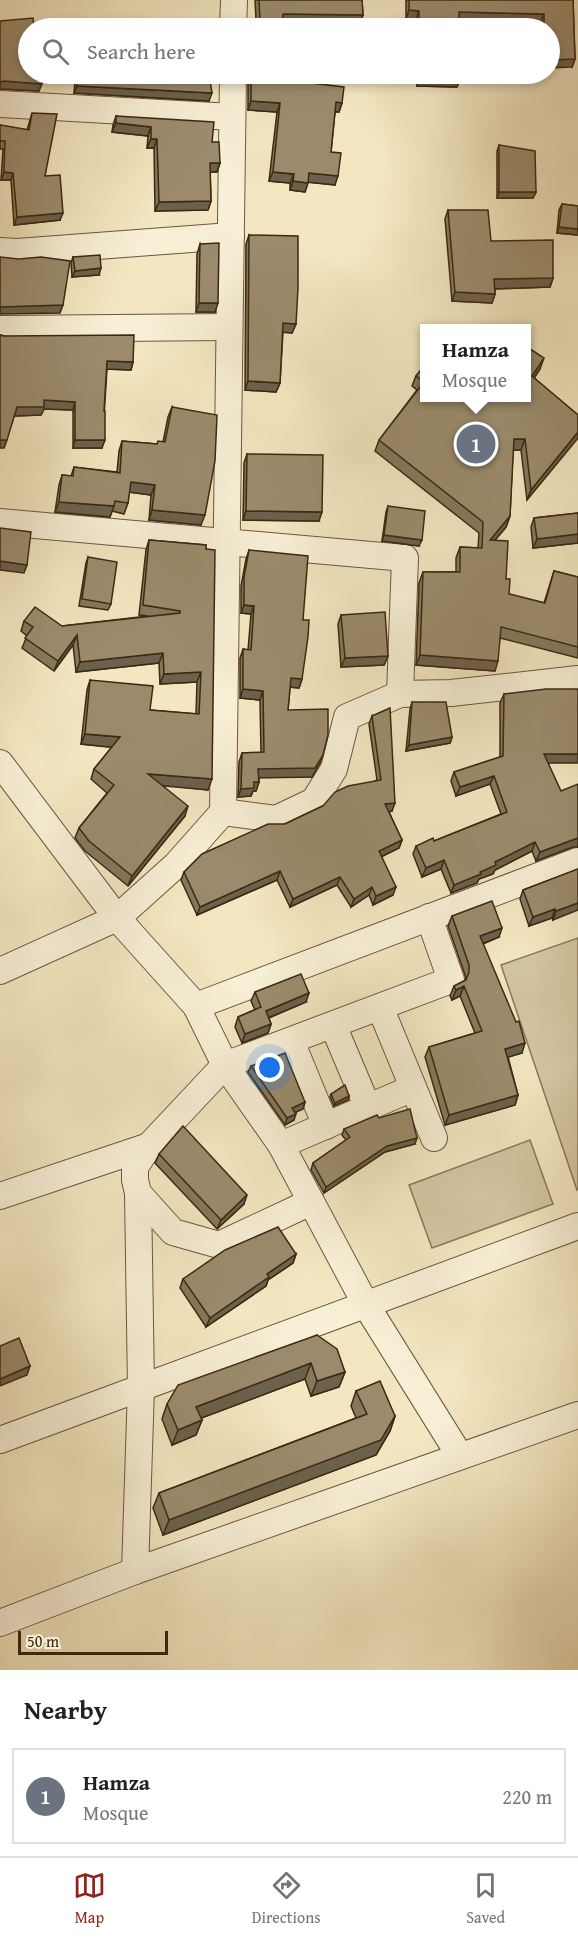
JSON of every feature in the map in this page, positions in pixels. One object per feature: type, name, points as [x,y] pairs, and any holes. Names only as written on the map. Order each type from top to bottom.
[{"type":"street","points":[[233,18],[234,0]]},
{"type":"street","points":[[0,971],[117,918],[176,865],[223,812],[233,84]]},
{"type":"street","points":[[0,104],[232,117]]},
{"type":"street","points":[[0,251],[16,252],[231,236]]},
{"type":"street","points":[[0,329],[229,327]]},
{"type":"street","points":[[0,522],[405,558],[400,694]]},
{"type":"street","points":[[223,812],[276,819],[314,801],[334,770],[347,717],[400,694],[451,693],[578,679]]},
{"type":"street","points":[[0,763],[117,918],[196,1006],[225,1065],[281,1145],[366,1305],[460,1456]]},
{"type":"street","points":[[196,1006],[578,861]]},
{"type":"street","points":[[135,1571],[141,1388],[138,1192],[135,1167],[149,1146],[225,1065],[451,980],[429,918]]},
{"type":"street","points":[[380,1007],[434,1138]]},
{"type":"street","points":[[333,1025],[368,1107]]},
{"type":"street","points":[[291,1041],[326,1126]]},
{"type":"street","points":[[281,1145],[414,1088]]},
{"type":"street","points":[[0,1196],[149,1146]]},
{"type":"street","points":[[138,1192],[173,1232],[219,1245],[311,1202]]},
{"type":"street","points":[[0,1440],[578,1226]]},
{"type":"street","points":[[0,1623],[135,1571],[578,1415]]},
{"type":"shaded area","points":[[578,938],[578,1189],[577,1190],[501,965]]},
{"type":"shaded area","points":[[530,1140],[553,1204],[432,1248],[409,1185]]},
{"type":"building","points":[[259,0],[362,0],[363,15],[283,14],[283,18],[260,18]]},
{"type":"building","points":[[409,0],[573,0],[575,59],[560,60],[560,18],[544,18],[544,14],[459,12],[459,18],[419,18],[419,11],[409,10]]},
{"type":"building","points":[[18,19],[18,82],[0,82],[0,21]]},
{"type":"building","points":[[77,84],[211,84],[212,93],[77,86]]},
{"type":"building","points":[[251,84],[319,84],[344,87],[342,103],[336,102],[331,152],[341,153],[338,176],[309,173],[308,183],[293,181],[294,174],[273,172],[280,103],[251,101]]},
{"type":"building","points":[[32,113],[57,114],[45,176],[60,175],[63,213],[17,217],[13,173],[4,172],[5,141],[0,141],[0,125],[29,130]]},
{"type":"building","points":[[116,116],[214,122],[212,142],[219,142],[220,163],[210,163],[211,201],[159,202],[157,139],[151,139],[151,127],[116,123]]},
{"type":"building","points":[[499,145],[535,151],[536,192],[499,192]]},
{"type":"building","points":[[562,204],[578,206],[578,229],[559,227]]},
{"type":"building","points":[[448,210],[488,210],[491,241],[553,240],[553,278],[494,279],[495,294],[455,292]]},
{"type":"building","points":[[249,235],[298,236],[296,324],[283,323],[280,383],[248,381]]},
{"type":"building","points":[[219,243],[218,303],[199,303],[200,244]]},
{"type":"building","points":[[100,255],[101,268],[75,271],[73,257]]},
{"type":"building","points":[[0,257],[19,259],[41,257],[70,261],[63,305],[0,307]]},
{"type":"building","points":[[0,335],[134,335],[133,362],[107,361],[105,440],[75,440],[75,402],[44,400],[44,407],[17,407],[7,440],[0,440]]},
{"type":"building","points":[[531,350],[544,358],[532,376],[578,415],[578,432],[531,490],[525,439],[514,439],[510,516],[490,540],[508,541],[506,579],[510,579],[509,594],[545,603],[554,571],[578,577],[578,647],[501,627],[498,661],[420,655],[423,572],[460,572],[460,547],[482,548],[483,522],[379,440],[420,387],[420,402],[531,402]]},
{"type":"building","points":[[172,407],[217,415],[215,461],[205,515],[152,510],[155,485],[131,482],[128,503],[115,501],[114,506],[59,502],[62,475],[73,476],[74,467],[120,473],[122,441],[157,444],[158,441],[165,442]]},
{"type":"building","points":[[247,454],[323,455],[322,512],[246,511]]},
{"type":"building","points":[[388,506],[425,511],[422,540],[384,535]]},
{"type":"building","points":[[578,513],[578,534],[537,539],[534,518]]},
{"type":"building","points":[[0,528],[31,532],[27,565],[0,561]]},
{"type":"building","points":[[149,540],[206,545],[206,549],[215,550],[212,779],[148,774],[188,806],[132,876],[89,841],[79,828],[114,785],[94,769],[120,737],[85,734],[90,680],[153,686],[150,710],[199,714],[201,672],[164,674],[163,653],[80,662],[77,635],[58,661],[25,638],[33,627],[24,621],[35,607],[62,626],[180,613],[180,611],[143,605]]},
{"type":"building","points":[[249,550],[308,556],[303,620],[309,620],[308,637],[302,679],[291,678],[288,710],[328,709],[328,735],[323,755],[315,768],[258,769],[259,782],[254,782],[254,788],[241,789],[242,753],[264,752],[263,691],[243,689],[243,649],[251,650],[254,606],[244,605],[244,577]]},
{"type":"building","points":[[88,557],[117,562],[111,604],[82,599]]},
{"type":"building","points":[[385,612],[388,656],[345,658],[341,615]]},
{"type":"building","points":[[546,689],[578,689],[578,754],[544,754],[561,791],[578,784],[578,838],[540,852],[535,842],[495,862],[496,865],[480,872],[481,874],[454,885],[444,860],[426,868],[416,846],[507,812],[494,776],[460,787],[454,772],[503,756],[504,694]]},
{"type":"building","points":[[412,702],[446,702],[452,737],[409,745]]},
{"type":"building","points":[[390,708],[395,803],[385,804],[402,840],[379,851],[396,887],[376,896],[372,887],[354,899],[340,877],[293,899],[280,871],[200,907],[184,872],[202,854],[268,824],[285,824],[323,806],[335,792],[348,786],[381,780],[372,716]]},
{"type":"building","points":[[578,869],[578,903],[533,917],[523,890]]},
{"type":"building","points":[[492,901],[502,928],[480,936],[516,1022],[519,1021],[525,1043],[505,1049],[518,1095],[449,1115],[429,1047],[482,1031],[464,986],[456,990],[454,986],[466,980],[469,965],[452,916]]},
{"type":"building","points":[[301,974],[309,993],[266,1011],[271,1024],[245,1034],[238,1017],[261,1007],[255,992]]},
{"type":"building","points":[[285,1053],[305,1102],[292,1108],[296,1114],[287,1118],[251,1066]]},
{"type":"building","points":[[345,1085],[349,1096],[335,1103],[331,1094]]},
{"type":"building","points":[[410,1109],[417,1138],[387,1146],[326,1187],[313,1163],[350,1137],[344,1129],[377,1115],[379,1118]]},
{"type":"building","points":[[183,1126],[247,1195],[221,1220],[159,1154]]},
{"type":"building","points":[[278,1227],[296,1254],[267,1274],[269,1277],[210,1318],[183,1279],[225,1250]]},
{"type":"building","points":[[317,1335],[337,1349],[345,1372],[317,1381],[311,1363],[196,1407],[202,1420],[178,1430],[167,1404],[178,1385]]},
{"type":"building","points":[[19,1338],[30,1366],[0,1379],[0,1346]]},
{"type":"building","points":[[380,1381],[395,1416],[381,1440],[169,1520],[159,1493],[367,1414],[356,1391]]},
{"type":"place","name":"Hamza","points":[[476,444]]}]
